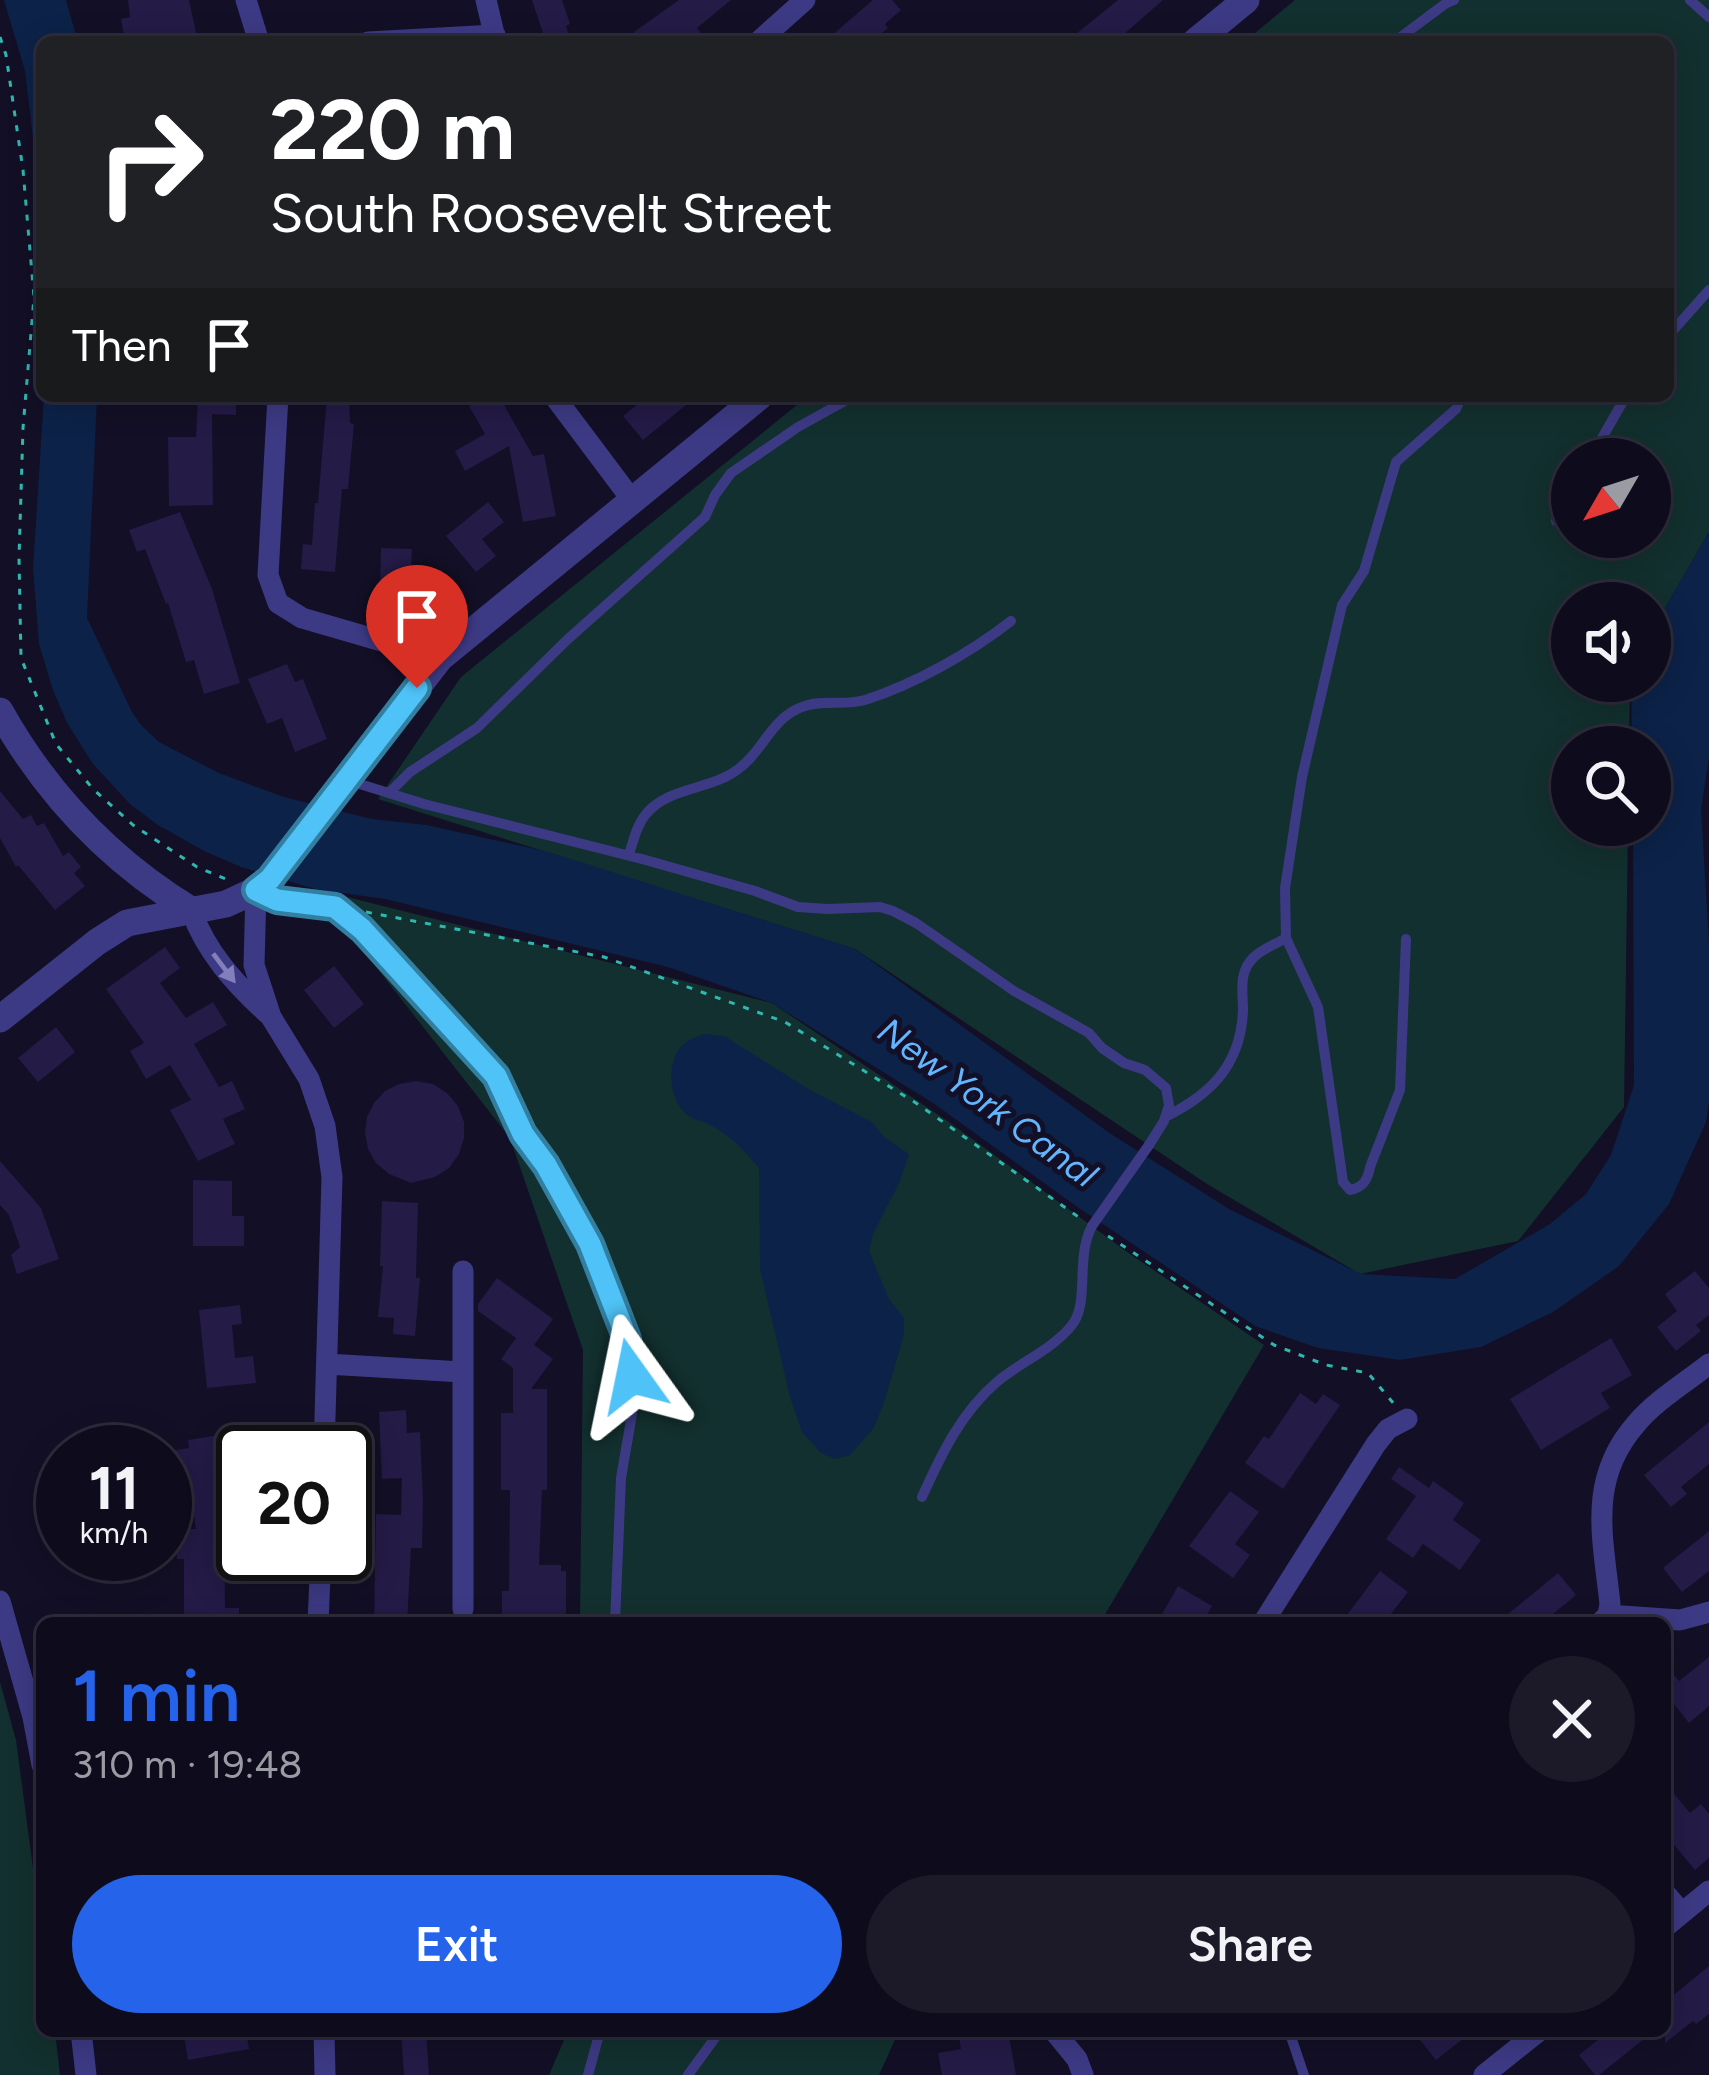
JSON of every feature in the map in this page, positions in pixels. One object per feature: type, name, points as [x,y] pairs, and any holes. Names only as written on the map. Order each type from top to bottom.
[{"type":"street","points":[[246,0],[257,36]]},
{"type":"street","points":[[486,0],[495,36]]},
{"type":"street","points":[[765,36],[805,0]]},
{"type":"street","points":[[1202,36],[1246,0]]},
{"type":"street","points":[[278,402],[268,575],[278,603],[302,618],[440,658]]},
{"type":"street","points":[[558,402],[632,500]]},
{"type":"street","points":[[0,1019],[127,922],[226,904],[263,885],[440,658],[753,402]]},
{"type":"street","points":[[0,712],[51,791],[156,889],[191,910],[200,936],[238,987],[271,1017]]},
{"type":"street","points":[[263,885],[254,965],[271,1017],[309,1079],[325,1126],[332,1177],[325,1425]]},
{"type":"street","points":[[463,1270],[464,1609]]},
{"type":"street","points":[[327,1364],[462,1372]]},
{"type":"street","points":[[1605,1617],[1610,1604],[1600,1513],[1607,1466],[1636,1423],[1709,1364]]},
{"type":"street","points":[[1267,1617],[1376,1444],[1407,1419]]},
{"type":"street","points":[[318,1617],[320,1581]]},
{"type":"street","points":[[0,1601],[36,1733]]},
{"type":"street","points":[[1671,1620],[1709,1612]]},
{"type":"street","points":[[1674,1920],[1709,1892]]},
{"type":"street","points":[[82,2037],[86,2075]]},
{"type":"street","points":[[324,2037],[325,2075]]},
{"type":"street","points":[[1059,2037],[1083,2075]]},
{"type":"street","points":[[1484,2075],[1532,2037]]},
{"type":"lane","points":[[1402,36],[1454,0]]},
{"type":"lane","points":[[1690,0],[1709,17]]},
{"type":"lane","points":[[1674,329],[1709,290]]},
{"type":"lane","points":[[389,793],[410,772],[477,728],[706,517],[731,473],[843,402]]},
{"type":"lane","points":[[1406,939],[1400,1090],[1368,1179],[1350,1190],[1343,1182],[1318,1007],[1286,938],[1285,888],[1302,777],[1342,605],[1364,571],[1396,463],[1459,402]]},
{"type":"lane","points":[[1603,438],[1623,402]]},
{"type":"lane","points":[[628,856],[640,822],[653,807],[739,769],[779,720],[804,705],[861,702],[897,687],[972,650],[1011,621]]},
{"type":"lane","points":[[342,785],[628,856],[797,907],[893,910],[1014,991],[1089,1033],[1124,1064],[1145,1070],[1166,1088],[1165,1117],[1083,1251],[1080,1306],[1072,1325],[979,1399],[948,1443],[922,1497]]},
{"type":"lane","points":[[263,885],[277,900],[335,907],[362,929],[496,1076],[523,1134],[575,1216],[627,1339],[632,1376],[632,1414],[621,1478],[615,1617]]},
{"type":"lane","points":[[1165,1117],[1186,1107],[1224,1075],[1239,1043],[1241,980],[1251,959],[1286,938]]},
{"type":"lane","points":[[588,2075],[598,2037]]},
{"type":"lane","points":[[688,2075],[716,2037]]},
{"type":"lane","points":[[1291,2037],[1304,2075]]},
{"type":"path","points":[[0,37],[23,170],[34,297],[23,428],[21,658],[56,744],[93,789],[133,825],[197,867],[263,885]]},
{"type":"path","points":[[335,907],[604,957],[785,1022],[916,1103],[1080,1218]]},
{"type":"path","points":[[1095,1228],[1274,1345],[1326,1365],[1368,1372],[1407,1419]]},
{"type":"green space","points":[[1295,0],[1709,0],[1709,532],[1671,598],[1671,582],[1551,582],[1551,702],[1630,702],[1629,726],[1551,726],[1551,846],[1628,846],[1624,1107],[1518,1241],[1360,1274],[1207,1184],[855,949],[378,799],[461,677],[801,402],[1674,402],[1674,36],[1251,36]]},
{"type":"green space","points":[[315,889],[772,1003],[1264,1345],[1104,1617],[580,1617],[583,1350],[510,1138]]},
{"type":"green space","points":[[0,1682],[16,1740],[36,1891],[36,2037],[56,2037],[60,2075],[0,2075]]},
{"type":"green space","points":[[565,2037],[896,2037],[879,2075],[549,2075]]},
{"type":"water","points":[[4,0],[66,0],[76,36],[36,36],[36,163],[25,71]]},
{"type":"water","name":"New York Canal","points":[[44,402],[97,402],[87,618],[132,712],[159,742],[219,773],[284,797],[372,819],[426,825],[549,852],[855,949],[1111,1134],[1229,1209],[1361,1274],[1455,1279],[1550,1224],[1586,1194],[1611,1155],[1634,1085],[1633,846],[1671,846],[1671,726],[1632,726],[1631,702],[1671,702],[1671,598],[1709,532],[1709,758],[1701,809],[1709,943],[1706,1122],[1669,1204],[1619,1266],[1553,1312],[1481,1347],[1400,1360],[1318,1348],[1255,1326],[933,1103],[772,1003],[668,967],[385,899],[315,889],[204,851],[131,805],[93,764],[67,723],[39,644],[33,568]]},
{"type":"water","points":[[704,1034],[724,1036],[872,1122],[909,1154],[869,1251],[889,1299],[904,1318],[904,1335],[873,1429],[850,1455],[835,1459],[821,1453],[802,1432],[790,1397],[760,1269],[759,1168],[722,1132],[686,1114],[674,1095],[675,1056],[686,1042]]},
{"type":"building","points":[[128,0],[189,0],[197,36],[124,36],[121,19],[130,17]]},
{"type":"building","points":[[532,0],[562,0],[569,36],[544,36]]},
{"type":"building","points":[[679,0],[731,0],[697,28],[701,33],[697,36],[637,36],[634,32]]},
{"type":"building","points":[[873,0],[892,0],[901,10],[878,36],[831,36]]},
{"type":"building","points":[[1118,0],[1163,0],[1122,36],[1073,36]]},
{"type":"building","points":[[198,402],[236,402],[236,415],[212,414],[213,505],[169,506],[168,437],[196,437]]},
{"type":"building","points":[[326,402],[349,402],[350,423],[354,424],[348,489],[342,489],[335,572],[301,569],[303,544],[312,545]]},
{"type":"building","points":[[502,402],[533,456],[544,454],[556,516],[523,522],[509,446],[465,471],[455,451],[485,434],[469,406]]},
{"type":"building","points":[[640,402],[690,402],[643,440],[623,416]]},
{"type":"building","points":[[488,502],[504,522],[482,539],[496,556],[476,572],[446,536]]},
{"type":"building","points":[[180,512],[212,589],[240,683],[204,694],[194,660],[186,662],[145,549],[137,552],[129,530]]},
{"type":"building","points":[[381,548],[412,549],[411,569],[442,570],[441,599],[380,597]]},
{"type":"building","points":[[287,664],[295,682],[303,679],[327,739],[295,752],[282,718],[267,724],[248,679]]},
{"type":"building","points":[[0,791],[23,819],[31,815],[37,826],[44,823],[63,856],[69,852],[81,867],[74,873],[85,886],[55,910],[16,867],[0,838]]},
{"type":"building","points":[[165,947],[180,968],[160,983],[186,1018],[213,1002],[227,1025],[194,1044],[219,1087],[232,1081],[245,1109],[223,1119],[235,1144],[198,1161],[170,1110],[191,1100],[170,1065],[146,1079],[130,1051],[144,1043],[106,989]]},
{"type":"building","points":[[334,966],[364,1004],[334,1028],[304,990]]},
{"type":"building","points":[[56,1027],[75,1052],[38,1082],[18,1058]]},
{"type":"building","points":[[416,1081],[433,1084],[458,1106],[464,1138],[449,1168],[411,1183],[376,1163],[365,1133],[367,1117],[385,1091]]},
{"type":"building","points":[[0,1161],[41,1208],[59,1259],[17,1274],[11,1255],[20,1247],[9,1215],[0,1205]]},
{"type":"building","points":[[193,1180],[232,1181],[232,1216],[244,1216],[244,1246],[193,1246]]},
{"type":"building","points":[[382,1201],[418,1203],[416,1278],[420,1278],[415,1336],[393,1334],[394,1318],[378,1317]]},
{"type":"building","points":[[1695,1271],[1709,1288],[1709,1315],[1696,1325],[1701,1331],[1676,1351],[1657,1327],[1677,1311],[1665,1294]]},
{"type":"building","points":[[497,1278],[553,1319],[534,1345],[553,1359],[531,1389],[547,1389],[547,1490],[542,1490],[539,1565],[561,1565],[561,1571],[566,1571],[566,1617],[502,1617],[502,1591],[509,1591],[510,1490],[501,1490],[501,1413],[513,1413],[513,1368],[501,1359],[516,1338],[478,1311]]},
{"type":"building","points":[[240,1305],[242,1324],[232,1325],[235,1358],[253,1356],[256,1383],[207,1388],[199,1310]]},
{"type":"building","points":[[1611,1338],[1632,1375],[1601,1393],[1610,1408],[1541,1450],[1510,1399]]},
{"type":"building","points":[[1300,1393],[1316,1404],[1323,1394],[1340,1405],[1283,1489],[1245,1463],[1264,1436],[1269,1439]]},
{"type":"building","points":[[406,1410],[407,1433],[420,1432],[422,1548],[411,1548],[407,1617],[374,1617],[376,1514],[401,1515],[402,1478],[382,1479],[379,1412]]},
{"type":"building","points":[[1709,1422],[1709,1464],[1681,1487],[1687,1494],[1671,1507],[1644,1475]]},
{"type":"building","points":[[216,1435],[216,1581],[225,1581],[225,1608],[239,1608],[239,1617],[184,1617],[184,1581],[192,1581],[192,1529],[196,1529],[192,1439]]},
{"type":"building","points":[[1399,1467],[1429,1488],[1433,1481],[1464,1503],[1453,1520],[1481,1540],[1460,1570],[1423,1544],[1413,1558],[1386,1539],[1416,1496],[1391,1479]]},
{"type":"building","points":[[1230,1491],[1259,1512],[1235,1544],[1250,1555],[1233,1578],[1189,1546]]},
{"type":"building","points":[[1709,1531],[1709,1571],[1682,1592],[1663,1568]]},
{"type":"building","points":[[1380,1571],[1408,1592],[1389,1617],[1346,1617]]},
{"type":"building","points":[[1558,1573],[1576,1595],[1549,1617],[1508,1614]]},
{"type":"building","points":[[1178,1586],[1212,1606],[1206,1617],[1160,1617]]},
{"type":"building","points":[[1709,1657],[1709,1706],[1689,1723],[1671,1700],[1671,1672],[1679,1681]]},
{"type":"building","points":[[1671,1790],[1690,1813],[1701,1804],[1709,1814],[1709,1858],[1695,1870],[1671,1841]]},
{"type":"building","points":[[1709,1966],[1709,2014],[1665,2043],[1665,2037],[1671,2037],[1671,1997]]},
{"type":"building","points":[[184,2037],[247,2037],[249,2049],[188,2060]]},
{"type":"building","points":[[401,2037],[426,2037],[429,2075],[404,2075]]},
{"type":"building","points":[[959,2037],[1009,2037],[1016,2075],[942,2075],[938,2053],[961,2049]]},
{"type":"building","points":[[1418,2037],[1465,2037],[1436,2060]]},
{"type":"building","points":[[1602,2037],[1646,2037],[1599,2075],[1579,2055]]},
{"type":"route","points":[[417,688],[270,879],[256,890],[277,900],[335,907],[362,929],[484,1060],[590,1244],[627,1339],[632,1376]]}]
